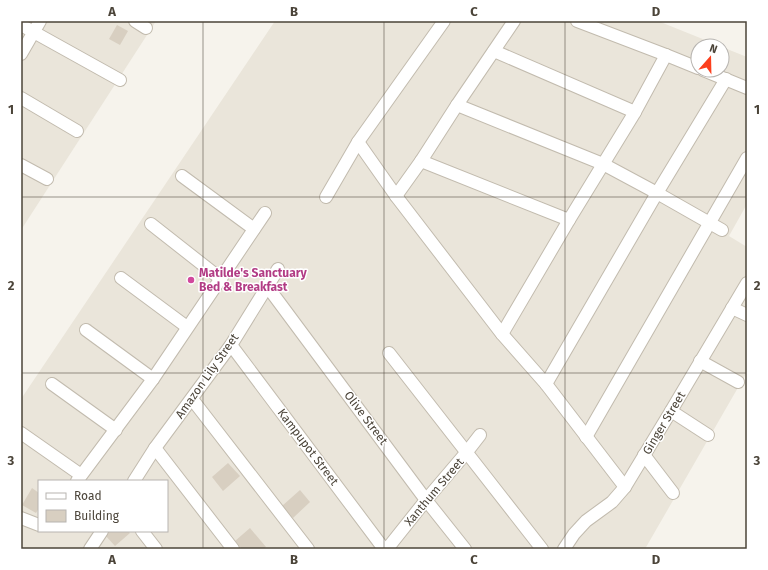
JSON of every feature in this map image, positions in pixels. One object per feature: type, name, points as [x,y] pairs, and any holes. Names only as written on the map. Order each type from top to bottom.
[{"type":"street","points":[[21,54],[40,21]]},
{"type":"street","points":[[135,21],[146,28]]},
{"type":"street","points":[[326,197],[358,142],[444,21]]},
{"type":"street","points":[[396,196],[514,21]]},
{"type":"street","points":[[577,21],[690,65]]},
{"type":"street","points":[[21,25],[120,80]]},
{"type":"street","points":[[494,51],[634,112]]},
{"type":"street","points":[[502,334],[634,112],[666,55]]},
{"type":"street","points":[[546,384],[657,192],[726,79],[747,88]]},
{"type":"street","points":[[21,98],[77,131]]},
{"type":"street","points":[[457,105],[603,164],[657,192],[722,230]]},
{"type":"street","points":[[358,142],[396,196],[502,334],[546,384],[625,487]]},
{"type":"street","points":[[586,437],[747,158]]},
{"type":"street","points":[[421,161],[569,220]]},
{"type":"street","points":[[21,165],[46,179]]},
{"type":"street","points":[[182,176],[254,229]]},
{"type":"street","points":[[21,434],[79,478],[153,379],[265,213]]},
{"type":"street","points":[[151,224],[221,279]]},
{"type":"street","name":"Amazon Lily Street","points":[[135,480],[155,448],[231,345],[278,269]]},
{"type":"street","points":[[121,278],[187,327]]},
{"type":"street","name":"Ginger Street","points":[[564,549],[574,534],[586,521],[612,502],[625,487],[747,283]]},
{"type":"street","name":"Olive Street","points":[[267,286],[426,500],[465,549]]},
{"type":"street","points":[[732,308],[747,315]]},
{"type":"street","points":[[86,330],[153,379]]},
{"type":"street","name":"Kampupot Street","points":[[231,345],[386,549]]},
{"type":"street","points":[[389,353],[542,549]]},
{"type":"street","points":[[700,361],[738,382]]},
{"type":"street","points":[[52,384],[116,430]]},
{"type":"street","points":[[192,399],[308,549]]},
{"type":"street","points":[[671,412],[708,435]]},
{"type":"street","name":"Xanthum Street","points":[[386,549],[480,435]]},
{"type":"street","points":[[155,448],[233,549]]},
{"type":"street","points":[[644,455],[673,493]]},
{"type":"street","points":[[21,518],[38,525]]},
{"type":"street","points":[[90,549],[101,532]]},
{"type":"street","points":[[143,532],[156,549]]},
{"type":"shaded area","points":[[21,21],[156,21],[21,230]]},
{"type":"shaded area","points":[[275,21],[658,21],[700,38],[690,38],[690,78],[730,78],[730,50],[747,57],[747,204],[729,236],[747,247],[747,372],[645,549],[21,549],[21,399]]},
{"type":"building","points":[[117,25],[128,31],[120,45],[109,39]]},
{"type":"building","points":[[228,463],[240,476],[223,491],[212,477]]},
{"type":"building","points":[[32,488],[38,492],[38,510],[36,513],[22,505]]},
{"type":"building","points":[[300,490],[310,502],[293,518],[282,506]]},
{"type":"building","points":[[250,528],[266,547],[263,549],[242,549],[235,541]]},
{"type":"building","points":[[107,532],[130,533],[115,546],[104,534]]},
{"type":"place","name":"Matilde's Sanctuary Bed & Breakfast","points":[[191,280]]}]
